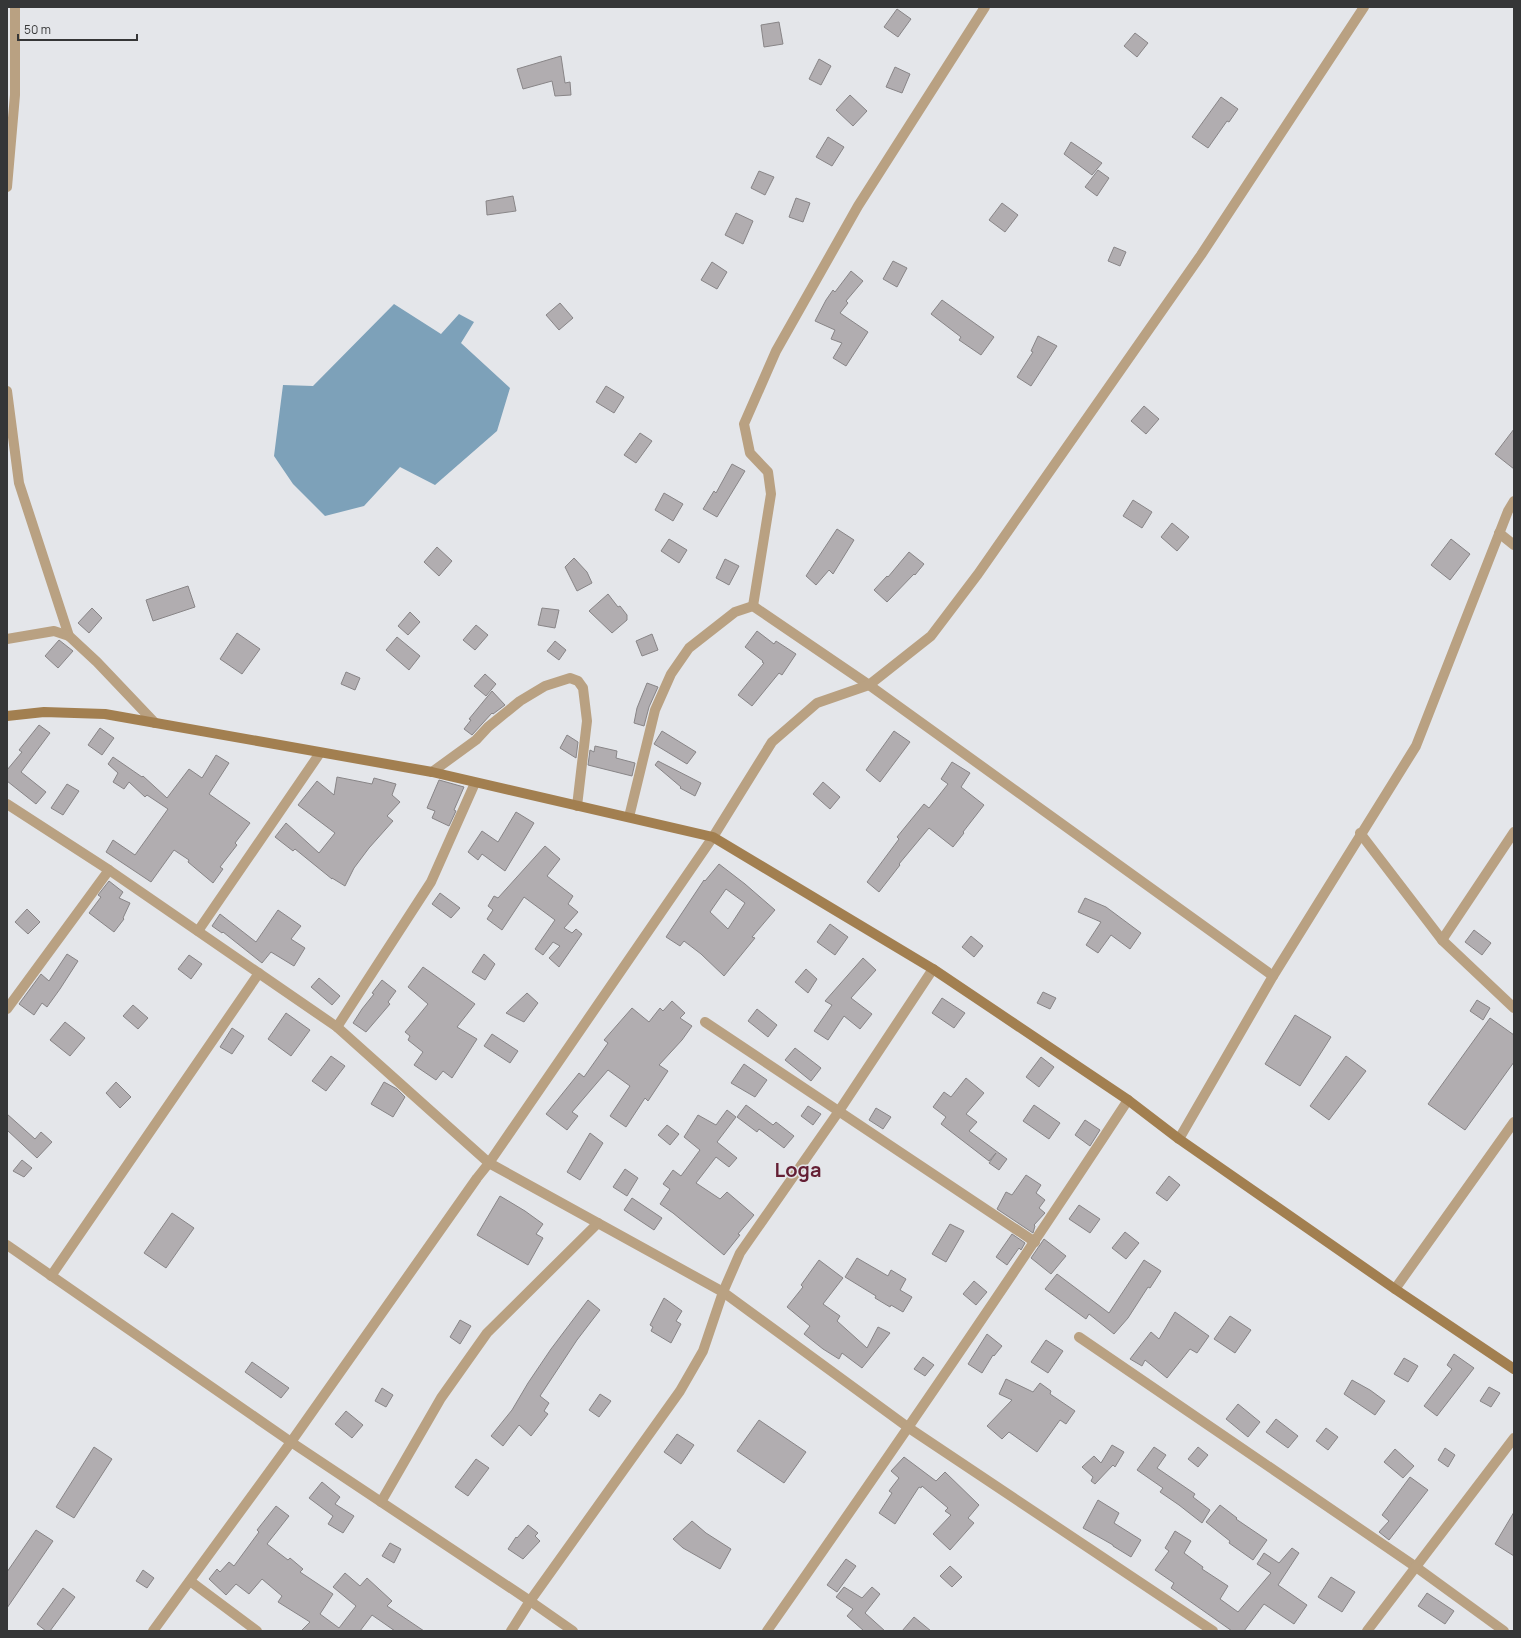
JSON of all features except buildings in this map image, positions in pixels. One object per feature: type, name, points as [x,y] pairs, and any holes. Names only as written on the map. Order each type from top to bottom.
[{"type":"main road","points":[[7,716],[44,712],[105,714],[432,772],[713,836],[933,969],[1128,1100],[1179,1139],[1395,1289],[1514,1369]]},
{"type":"street","points":[[7,187],[15,95],[15,7]]},
{"type":"street","points":[[752,606],[771,494],[768,472],[750,453],[744,424],[776,351],[858,206],[985,7]]},
{"type":"street","points":[[153,1631],[291,1442],[472,1184],[489,1163],[713,836],[772,742],[817,703],[869,685],[931,636],[978,574],[1201,255],[1364,7]]},
{"type":"street","points":[[7,391],[19,483],[69,636]]},
{"type":"street","points":[[1179,1139],[1273,976],[1360,833],[1416,746],[1499,533],[1514,501]]},
{"type":"street","points":[[1499,533],[1514,545]]},
{"type":"street","points":[[752,606],[869,685],[1273,976]]},
{"type":"street","points":[[629,817],[655,710],[672,674],[694,643],[735,612],[752,606]]},
{"type":"street","points":[[7,639],[54,631],[69,636],[97,662],[155,723]]},
{"type":"street","points":[[432,772],[476,740],[488,727],[520,701],[545,686],[570,678],[578,681],[583,688],[587,721],[577,806]]},
{"type":"street","points":[[198,931],[320,753]]},
{"type":"street","points":[[337,1027],[431,882],[475,783]]},
{"type":"street","points":[[7,804],[109,870],[337,1027],[489,1163],[723,1292],[909,1428],[1213,1631]]},
{"type":"street","points":[[1442,940],[1514,832]]},
{"type":"street","points":[[1360,833],[1442,940],[1514,1008]]},
{"type":"street","points":[[7,1009],[109,870]]},
{"type":"street","points":[[511,1631],[530,1601],[680,1391],[703,1351],[723,1292],[740,1253],[838,1111],[933,969]]},
{"type":"street","points":[[51,1276],[259,973]]},
{"type":"street","points":[[705,1022],[1035,1242]]},
{"type":"street","points":[[767,1631],[909,1428],[1035,1242],[1128,1100]]},
{"type":"street","points":[[1395,1289],[1514,1122]]},
{"type":"street","points":[[381,1502],[441,1398],[487,1333],[598,1223]]},
{"type":"street","points":[[7,1245],[291,1442],[574,1631]]},
{"type":"street","points":[[1079,1337],[1416,1567],[1504,1631]]},
{"type":"street","points":[[1367,1631],[1514,1438]]},
{"type":"street","points":[[190,1581],[257,1631]]},
{"type":"water","points":[[394,304],[441,334],[459,314],[474,322],[461,343],[510,388],[497,431],[435,485],[400,467],[364,506],[325,516],[293,484],[274,456],[283,385],[313,386]]},
{"type":"district","name":"Loga","points":[[798,1169]]}]
